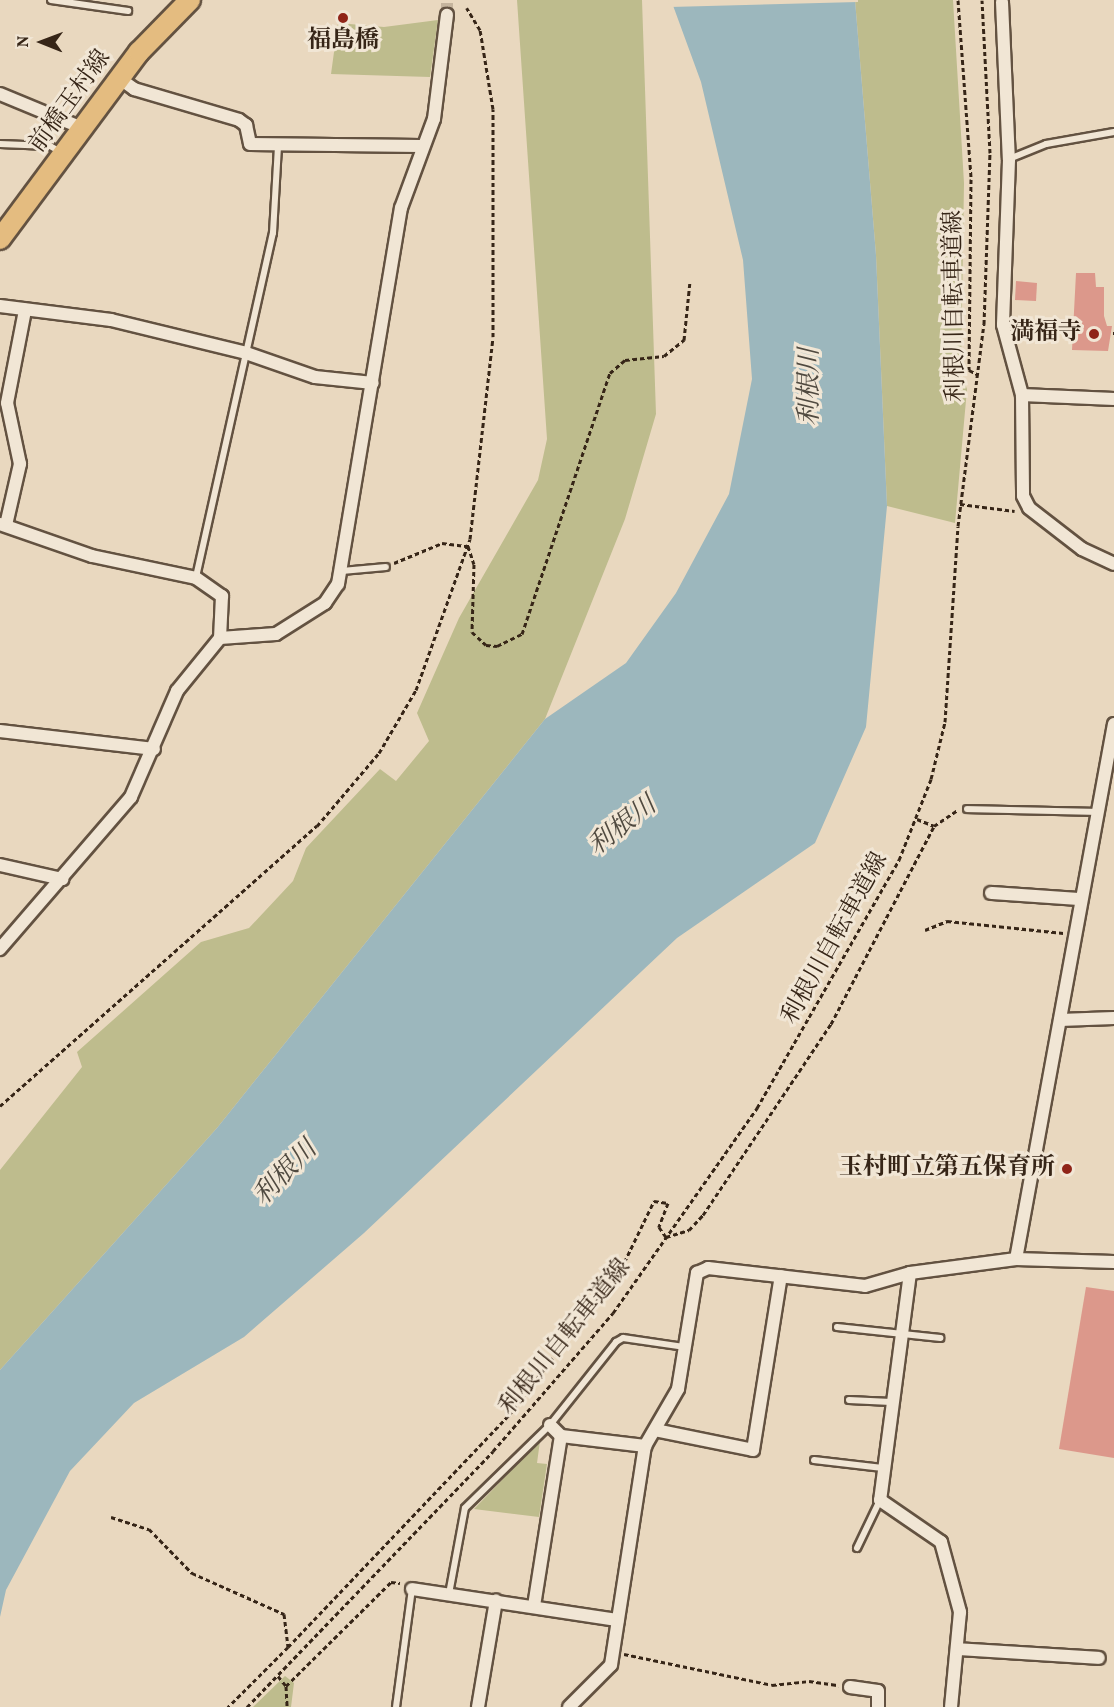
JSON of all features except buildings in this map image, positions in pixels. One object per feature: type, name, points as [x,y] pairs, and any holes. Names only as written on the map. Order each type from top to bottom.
[{"type":"main road","name":"前橋玉村線","points":[[0,239],[119,78],[190,0]]},
{"type":"street","points":[[1002,2],[1009,160],[1003,325],[1022,395],[1023,496],[1029,508],[1092,557],[1114,564]]},
{"type":"street","points":[[220,638],[276,634],[326,603],[342,571],[345,529],[373,382],[401,208],[420,146],[434,118],[447,15]]},
{"type":"street","points":[[119,78],[134,89],[239,120],[246,125],[250,144],[420,146]]},
{"type":"street","points":[[0,94],[82,128]]},
{"type":"street","points":[[0,306],[111,320],[246,353],[315,377],[373,382]]},
{"type":"street","points":[[0,949],[131,797],[154,749],[177,691],[220,638],[222,596],[196,578],[92,556],[3,524],[20,464],[8,403],[25,310]]},
{"type":"street","points":[[1022,395],[1114,399]]},
{"type":"street","points":[[1017,1259],[1073,934],[1097,812],[1109,779],[1114,724]]},
{"type":"street","points":[[0,731],[154,749]]},
{"type":"street","points":[[0,865],[62,879]]},
{"type":"street","points":[[992,893],[1080,899]]},
{"type":"street","points":[[1060,1020],[1114,1018]]},
{"type":"street","points":[[569,1707],[611,1665],[645,1446],[678,1389],[695,1279],[702,1269],[865,1286],[909,1273],[1017,1259],[1114,1262]]},
{"type":"street","points":[[909,1273],[880,1500],[941,1542],[960,1612],[951,1707]]},
{"type":"street","points":[[655,1430],[753,1450],[781,1276]]},
{"type":"street","points":[[550,1425],[561,1436],[645,1446]]},
{"type":"street","points":[[534,1606],[561,1436]]},
{"type":"street","points":[[412,1589],[618,1620]]},
{"type":"street","points":[[478,1707],[496,1601]]},
{"type":"street","points":[[957,1649],[1099,1658]]},
{"type":"street","points":[[850,1687],[878,1691],[878,1707]]},
{"type":"lane","points":[[51,0],[100,4],[128,11]]},
{"type":"lane","points":[[1009,160],[1046,144],[1114,132]]},
{"type":"lane","points":[[0,144],[50,146],[64,154]]},
{"type":"lane","points":[[196,578],[278,205],[278,146]]},
{"type":"lane","points":[[342,571],[386,567]]},
{"type":"lane","points":[[967,809],[1097,812]]},
{"type":"lane","points":[[837,1327],[940,1338]]},
{"type":"lane","points":[[449,1594],[465,1508],[550,1425],[622,1338],[685,1347]]},
{"type":"lane","points":[[849,1400],[891,1402]]},
{"type":"lane","points":[[814,1460],[883,1468]]},
{"type":"lane","points":[[858,1548],[880,1500]]},
{"type":"lane","points":[[396,1707],[412,1589]]},
{"type":"path","name":"利根川自転車道線","points":[[248,1707],[564,1372],[666,1237],[785,1062],[881,898],[917,819],[945,722],[960,504],[977,374],[969,370],[970,179],[958,0]]},
{"type":"path","points":[[977,374],[984,324],[990,153],[982,0]]},
{"type":"path","points":[[0,1106],[317,826],[379,753],[416,690],[468,546],[489,391],[497,194],[486,65],[477,22],[467,8]]},
{"type":"path","points":[[468,546],[474,564],[472,632],[486,645],[509,643],[522,634],[610,373],[625,360],[664,356],[684,340],[690,280]]},
{"type":"path","points":[[960,504],[1029,508]]},
{"type":"path","points":[[386,567],[442,543],[468,546]]},
{"type":"path","points":[[228,1707],[509,1415],[621,1269],[654,1202],[660,1200],[668,1203],[659,1227],[666,1237],[689,1230],[703,1215],[803,1070],[898,904],[934,826],[948,813],[967,809]]},
{"type":"path","points":[[917,819],[934,826]]},
{"type":"path","points":[[925,930],[947,921],[1073,934]]},
{"type":"path","points":[[111,1517],[149,1529],[192,1573],[280,1610],[288,1626],[288,1647]]},
{"type":"path","points":[[286,1686],[391,1582],[412,1589]]},
{"type":"path","points":[[613,1652],[772,1685],[809,1681],[850,1687]]},
{"type":"path","points":[[278,1676],[286,1686],[287,1707]]},
{"type":"shaded area","points":[[517,0],[642,0],[656,414],[625,519],[545,719],[217,1128],[0,1370],[0,1170],[82,1067],[77,1052],[201,942],[249,928],[293,881],[306,848],[380,769],[396,781],[429,741],[417,713],[459,618],[538,480],[547,439]]},
{"type":"shaded area","points":[[855,0],[953,0],[964,183],[961,374],[967,389],[955,523],[887,506],[876,255]]},
{"type":"shaded area","points":[[438,20],[430,77],[331,74],[338,23],[384,27]]},
{"type":"shaded area","points":[[540,1441],[537,1463],[547,1464],[539,1517],[474,1509]]},
{"type":"shaded area","points":[[285,1676],[294,1683],[291,1707],[253,1707]]},
{"type":"water","name":"利根川","points":[[671,0],[855,0],[876,255],[887,506],[866,727],[815,843],[677,938],[364,1233],[244,1337],[134,1403],[70,1471],[6,1590],[0,1617],[0,1370],[217,1128],[545,719],[626,663],[676,593],[729,494],[752,379],[743,260],[701,82]]},
{"type":"pier","points":[[668,0],[858,0],[858,2],[670,7]]},
{"type":"tunnel","points":[[447,0],[447,15]]},
{"type":"place","name":"福島橋","points":[[343,18]]},
{"type":"place","name":"満福寺","points":[[1094,334]]},
{"type":"place","name":"玉村町立第五保育所","points":[[1067,1169]]}]
